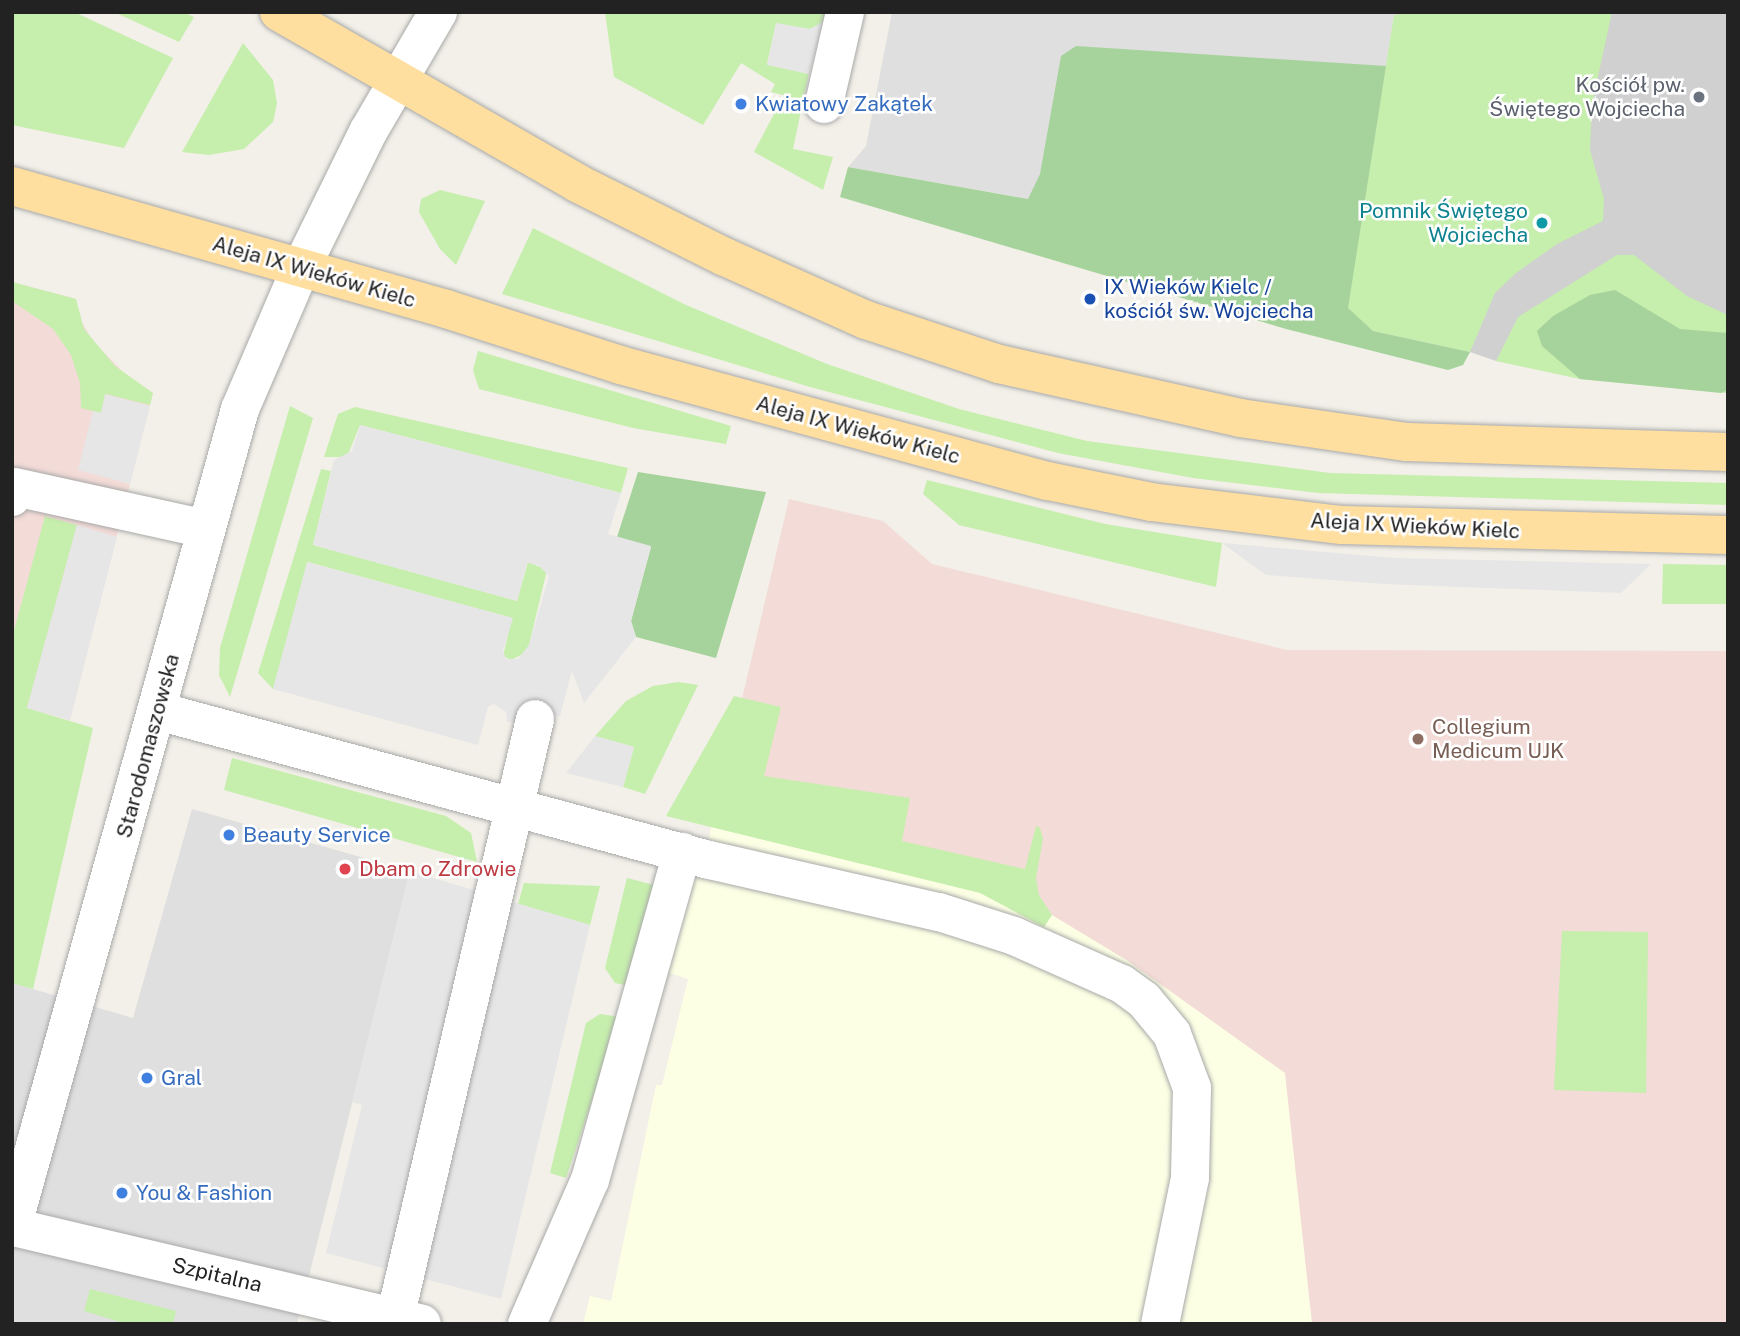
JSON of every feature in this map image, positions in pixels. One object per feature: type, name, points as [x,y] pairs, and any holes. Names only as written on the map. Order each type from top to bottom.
[{"type":"main road","points":[[279,12],[577,183],[725,257],[866,320],[999,364],[1240,418],[1407,442],[1728,452]]},
{"type":"main road","name":"Aleja IX Wieków Kielc","points":[[12,186],[300,270],[446,309],[660,376],[1048,481],[1152,502],[1342,524],[1728,535]]},
{"type":"street","name":"Starodomaszowska","points":[[12,1228],[159,711],[240,409],[300,270],[398,78],[438,12]]},
{"type":"street","points":[[824,104],[845,12]]},
{"type":"street","points":[[12,496],[15,487],[206,530]]},
{"type":"street","points":[[159,711],[682,852],[951,916],[1094,969],[1143,1000],[1172,1034],[1189,1076],[1194,1110],[1190,1178],[1160,1324]]},
{"type":"street","points":[[409,1321],[535,719]]},
{"type":"street","points":[[527,1324],[590,1180],[682,852]]},
{"type":"street","name":"Szpitalna","points":[[12,1228],[409,1321]]},
{"type":"shaded area","points":[[892,12],[1427,12],[1394,16],[1356,257],[848,167],[866,146]]},
{"type":"shaded area","points":[[1433,12],[1728,12],[1728,393],[1496,361],[1470,352],[1394,15]]},
{"type":"shaded area","points":[[823,22],[809,74],[767,65],[776,23],[810,29]]},
{"type":"shaded area","points":[[12,282],[76,299],[78,315],[92,340],[128,377],[153,393],[70,720],[12,704]]},
{"type":"shaded area","points":[[105,394],[150,406],[130,484],[78,470],[93,411],[101,413]]},
{"type":"shaded area","points":[[360,425],[621,493],[608,534],[651,546],[631,621],[636,637],[584,703],[572,671],[560,716],[507,722],[506,712],[494,704],[488,707],[478,745],[273,689],[307,562],[513,618],[503,651],[506,659],[518,659],[529,645],[549,576],[538,565],[527,563],[517,601],[313,545],[334,460],[352,451]]},
{"type":"shaded area","points":[[789,499],[883,521],[932,564],[1287,650],[1728,651],[1728,1324],[1312,1324],[1297,1199],[1052,915],[1009,889],[719,797]]},
{"type":"shaded area","points":[[77,525],[117,537],[70,720],[27,708]]},
{"type":"shaded area","points":[[1222,543],[1394,558],[1651,564],[1621,593],[1384,584],[1266,575]]},
{"type":"shaded area","points":[[595,736],[634,747],[623,787],[566,773]]},
{"type":"shaded area","points":[[192,809],[410,871],[297,1324],[12,1324],[12,983],[133,1018]]},
{"type":"shaded area","points":[[712,824],[1009,889],[1128,961],[1285,1073],[1312,1324],[583,1324],[590,1296],[611,1301],[656,1085],[662,1085],[688,979],[667,972],[691,870],[702,872]]},
{"type":"shaded area","points":[[410,871],[590,925],[501,1299],[326,1253],[362,1105],[352,1102]]},
{"type":"green space","points":[[12,12],[74,12],[173,58],[124,148],[12,125]]},
{"type":"green space","points":[[114,12],[183,12],[194,17],[179,42]]},
{"type":"green space","points":[[605,12],[825,13],[823,22],[810,29],[776,24],[767,64],[809,74],[803,100],[771,92],[775,84],[741,63],[703,125],[614,77]]},
{"type":"green space","points":[[1420,12],[1612,12],[1592,104],[1590,150],[1604,199],[1603,221],[1557,244],[1516,273],[1495,293],[1470,352],[1373,331],[1347,309],[1394,15]]},
{"type":"green space","points":[[243,43],[273,80],[277,103],[273,122],[244,149],[209,155],[182,152]]},
{"type":"green space","points":[[1076,46],[1386,66],[1348,308],[1373,331],[1470,352],[1463,365],[1448,370],[1286,329],[840,197],[848,167],[1028,199],[1040,174],[1061,56]]},
{"type":"green space","points":[[801,111],[793,149],[833,157],[823,190],[754,152],[775,112]]},
{"type":"green space","points":[[440,190],[485,201],[456,265],[440,249],[419,212],[421,199]]},
{"type":"green space","points":[[533,228],[686,305],[827,364],[959,409],[1087,441],[1330,473],[1728,483],[1728,505],[1318,493],[1193,478],[1058,453],[810,387],[502,294]]},
{"type":"green space","points":[[1617,255],[1634,255],[1687,296],[1728,315],[1728,393],[1580,379],[1496,361],[1518,317]]},
{"type":"green space","points":[[12,282],[76,299],[84,329],[115,366],[153,393],[150,405],[106,394],[101,413],[81,408],[80,383],[71,355],[53,329],[12,301]]},
{"type":"green space","points":[[1615,290],[1680,329],[1728,333],[1728,390],[1721,393],[1580,379],[1542,346],[1537,331],[1553,316],[1590,295]]},
{"type":"green space","points":[[478,351],[731,426],[726,444],[633,428],[479,389],[473,370]]},
{"type":"green space","points":[[290,406],[313,418],[230,697],[219,675],[220,648]]},
{"type":"green space","points":[[355,407],[628,468],[621,493],[360,425],[347,457],[324,457],[338,414]]},
{"type":"green space","points":[[321,469],[331,471],[313,545],[517,601],[528,562],[547,570],[529,645],[523,654],[511,660],[503,656],[512,618],[308,562],[273,689],[258,673]]},
{"type":"green space","points":[[638,472],[766,492],[716,658],[636,637],[631,621],[651,547],[617,537]]},
{"type":"green space","points":[[927,480],[1105,524],[1222,543],[1216,587],[959,525],[923,494]]},
{"type":"green space","points":[[45,516],[77,525],[27,708],[93,728],[33,989],[12,983],[12,638]]},
{"type":"green space","points":[[1663,564],[1728,565],[1728,604],[1662,604]]},
{"type":"green space","points":[[678,682],[698,685],[645,794],[623,787],[634,747],[595,736],[626,701],[653,686]]},
{"type":"green space","points":[[734,696],[781,707],[764,776],[910,798],[902,841],[1025,869],[1036,826],[1040,828],[1043,839],[1036,878],[1039,895],[1052,915],[1044,927],[980,893],[666,816]]},
{"type":"green space","points":[[232,758],[446,816],[471,833],[477,862],[224,790]]},
{"type":"green space","points":[[627,878],[658,886],[629,986],[615,983],[605,968]]},
{"type":"green space","points":[[524,883],[600,886],[590,925],[518,904]]},
{"type":"green space","points":[[1562,931],[1648,932],[1646,1093],[1554,1090]]},
{"type":"green space","points":[[600,1014],[620,1017],[566,1178],[550,1173],[586,1023]]},
{"type":"green space","points":[[90,1289],[176,1311],[173,1324],[127,1324],[84,1311]]},
{"type":"place","name":"Kościół pw. Świętego Wojciecha","points":[[1699,97]]},
{"type":"place","name":"Kwiatowy Zakątek","points":[[741,104]]},
{"type":"place","name":"Pomnik Świętego Wojciecha","points":[[1542,223]]},
{"type":"place","name":"IX Wieków Kielc / kościół św. Wojciecha","points":[[1090,299]]},
{"type":"place","name":"Collegium Medicum UJK","points":[[1418,739]]},
{"type":"place","name":"Beauty Service","points":[[229,835]]},
{"type":"place","name":"Dbam o Zdrowie","points":[[345,869]]},
{"type":"place","name":"Gral","points":[[147,1078]]},
{"type":"place","name":"You & Fashion","points":[[122,1193]]}]
